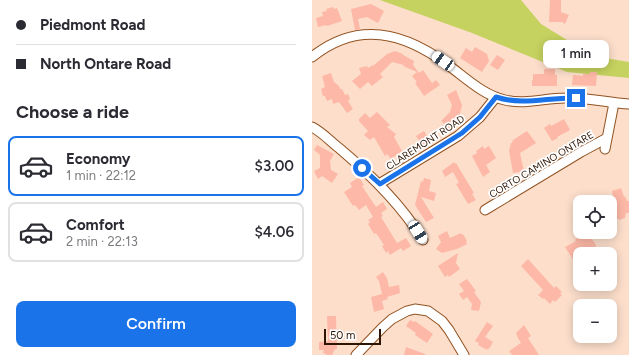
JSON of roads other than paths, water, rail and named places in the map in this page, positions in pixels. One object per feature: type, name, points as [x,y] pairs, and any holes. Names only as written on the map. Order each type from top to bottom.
[{"type":"street","points":[[312,57],[339,40],[364,34],[386,35],[420,47],[484,91],[496,97],[516,102],[565,98],[629,104]]},
{"type":"street","name":"CLAREMONT ROAD","points":[[380,184],[462,133],[480,117],[496,97]]},
{"type":"street","name":"CORTO CAMINO ONTARE","points":[[605,149],[614,103]]},
{"type":"street","points":[[312,127],[322,133],[380,184],[401,208],[423,240]]},
{"type":"street","name":"CORTO CAMINO ONTARE","points":[[486,210],[576,155],[607,138]]},
{"type":"street","points":[[356,355],[392,319],[407,311],[415,309],[428,311],[442,321],[464,355]]}]
